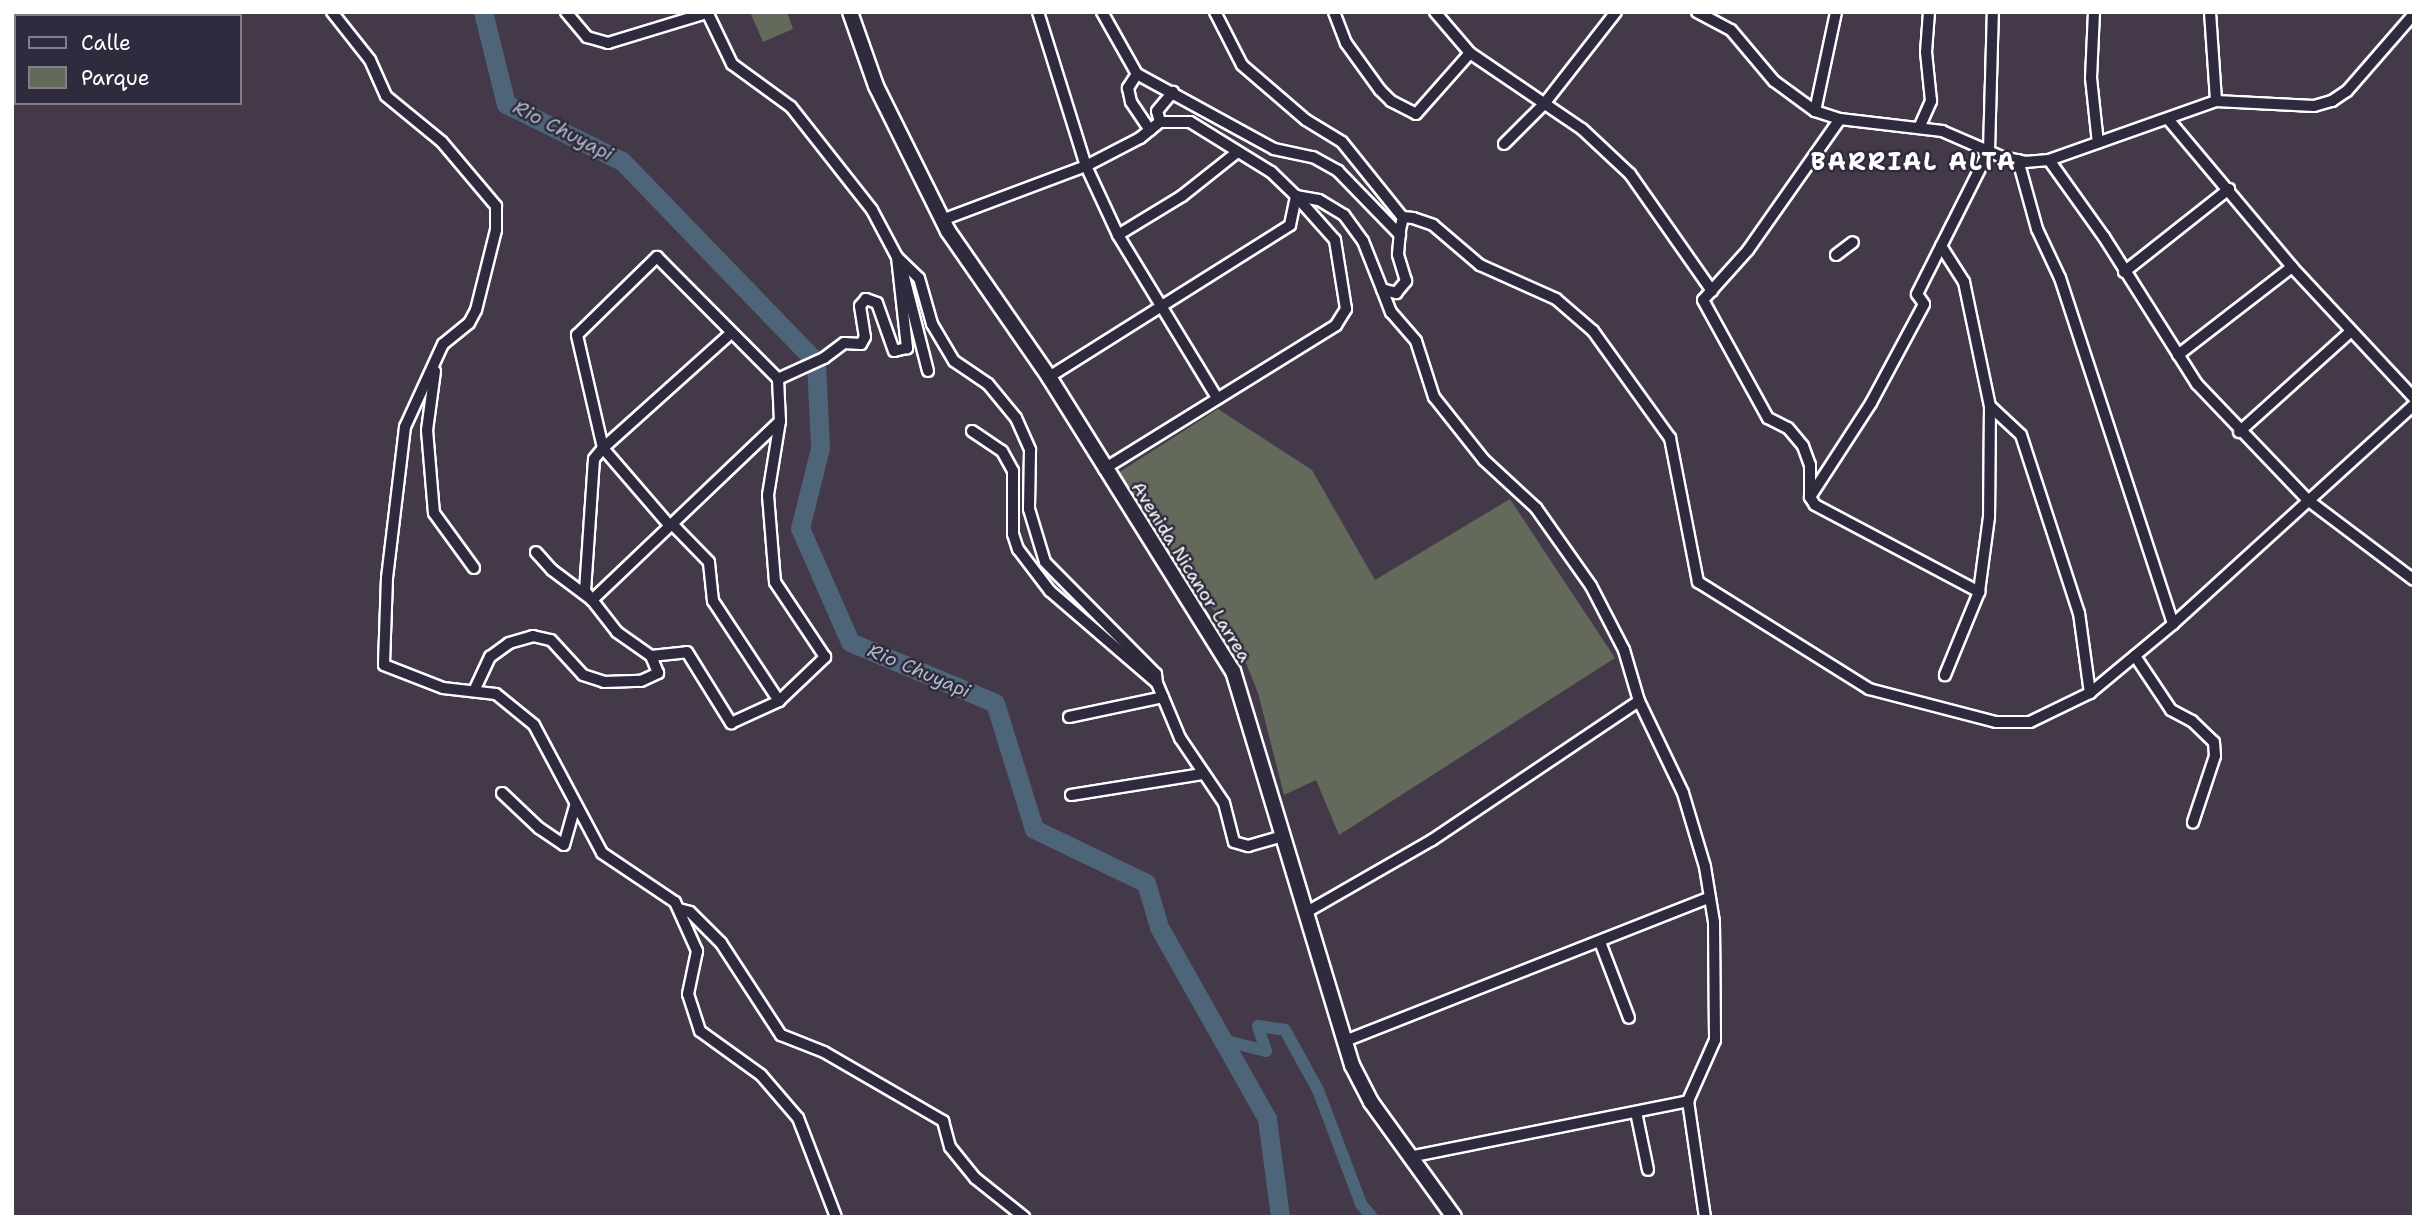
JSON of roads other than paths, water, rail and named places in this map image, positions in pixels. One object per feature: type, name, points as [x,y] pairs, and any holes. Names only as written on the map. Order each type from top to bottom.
[{"type":"main road","name":"Avenida Nicanor Larrea","points":[[850,12],[876,86],[942,220],[1049,377],[1104,469],[1233,671],[1345,1041],[1371,1102],[1454,1217]]},
{"type":"street","points":[[332,12],[370,60],[386,96],[442,142],[496,206],[496,230],[476,310],[469,323],[443,344],[405,427],[387,578],[384,666],[443,688],[496,694],[534,725],[575,806],[613,864],[661,891],[679,909],[697,951],[688,994],[699,1031],[761,1075],[798,1118],[836,1217]]},
{"type":"street","points":[[566,12],[587,37],[608,43],[707,12],[733,64],[792,107],[862,199],[897,257],[919,278],[932,324],[954,361],[988,384],[1016,418],[1030,450],[1029,509],[1045,562],[1147,664],[1202,774],[1224,803],[1234,842],[1248,846],[1283,836]]},
{"type":"street","points":[[1038,12],[1086,166],[1118,235],[1217,398]]},
{"type":"street","points":[[1102,12],[1137,74],[1274,149],[1313,157],[1338,171],[1400,235]]},
{"type":"street","points":[[1215,12],[1242,65],[1306,120],[1342,142],[1403,218],[1433,225],[1480,265],[1556,299],[1593,331],[1670,438],[1698,582],[1869,689],[1996,722],[2030,722],[2091,693],[2173,624],[2414,405]]},
{"type":"street","points":[[1334,12],[1346,43],[1380,90],[1391,102],[1416,114],[1471,53]]},
{"type":"street","points":[[1435,12],[1471,53],[1582,130],[1630,174],[1712,291]]},
{"type":"street","points":[[1504,144],[1544,104],[1616,12]]},
{"type":"street","points":[[1697,12],[1731,30],[1774,81],[1815,111],[1840,120],[1942,131],[2018,160],[2049,160],[2216,101],[2314,106],[2332,101],[2347,91],[2411,14]]},
{"type":"street","points":[[1815,111],[1836,12]]},
{"type":"street","points":[[1919,128],[1931,101],[1926,52],[1929,12]]},
{"type":"street","points":[[1810,497],[1871,403],[1924,304],[1917,294],[1989,151],[1993,12]]},
{"type":"street","points":[[2094,12],[2091,78],[2098,143]]},
{"type":"street","points":[[2210,12],[2216,101]]},
{"type":"street","points":[[1137,74],[1128,88],[1131,102],[1150,130]]},
{"type":"street","points":[[1160,122],[1157,111],[1173,92]]},
{"type":"street","points":[[2168,119],[2292,267],[2414,398]]},
{"type":"street","points":[[1840,120],[1748,250],[1703,300],[1768,418],[1788,428],[1803,446],[1810,465],[1810,497],[1815,505],[1979,593]]},
{"type":"street","points":[[942,220],[1086,166],[1160,122],[1190,122],[1236,153],[1271,172],[1335,240],[1346,309],[1336,325],[1104,469]]},
{"type":"street","points":[[1118,235],[1182,196],[1236,153]]},
{"type":"street","points":[[2018,160],[2037,229],[2060,278],[2173,624]]},
{"type":"street","points":[[2049,160],[2178,355],[2239,432],[2309,501],[2414,580]]},
{"type":"street","points":[[2124,272],[2229,189]]},
{"type":"street","points":[[1296,196],[1318,200],[1344,215],[1363,241],[1391,312],[1416,341],[1434,397],[1484,460],[1536,508],[1591,586],[1624,650],[1639,701],[1683,793],[1705,867],[1714,922],[1715,1040],[1688,1101],[1705,1217]]},
{"type":"street","points":[[1049,377],[1290,225],[1296,196]]},
{"type":"street","points":[[1382,289],[1396,293],[1406,281],[1398,254],[1403,218]]},
{"type":"street","points":[[1836,255],[1853,242]]},
{"type":"street","points":[[1941,246],[1964,282],[1990,406],[1989,517],[1979,593],[1945,675]]},
{"type":"street","points":[[651,656],[687,652],[731,723],[779,701],[825,657],[775,582],[768,495],[780,421],[778,379],[657,257],[577,335],[603,448],[671,525],[709,562],[713,601],[779,701]]},
{"type":"street","points":[[778,379],[824,358],[844,343],[861,344],[865,337],[860,306],[866,299],[877,303],[894,351],[907,348],[900,313],[897,257]]},
{"type":"street","points":[[897,257],[928,371]]},
{"type":"street","points":[[2178,355],[2292,267]]},
{"type":"street","points":[[2239,432],[2350,332]]},
{"type":"street","points":[[474,691],[490,657],[509,643],[533,636],[551,640],[564,649],[583,675],[604,682],[640,681],[658,673],[651,656],[617,632],[592,600],[584,582],[594,459],[731,333]]},
{"type":"street","points":[[437,358],[427,430],[434,513],[474,568]]},
{"type":"street","points":[[1990,406],[2021,435],[2079,613],[2091,693]]},
{"type":"street","points":[[592,600],[780,421]]},
{"type":"street","points":[[972,431],[1002,451],[1013,471],[1013,534],[1038,579],[1157,683]]},
{"type":"street","points":[[537,552],[552,570],[592,600]]},
{"type":"street","points":[[2135,656],[2171,709],[2192,721],[2214,742],[2215,756],[2193,822]]},
{"type":"street","points":[[1069,716],[1163,697]]},
{"type":"street","points":[[1305,913],[1432,840],[1639,701]]},
{"type":"street","points":[[1071,795],[1202,774]]},
{"type":"street","points":[[502,793],[539,828],[564,845],[575,806]]},
{"type":"street","points":[[1345,1041],[1708,898]]},
{"type":"street","points":[[679,909],[690,912],[721,943],[780,1035],[824,1052],[943,1121],[950,1147],[975,1178],[1024,1217]]},
{"type":"street","points":[[1600,942],[1629,1018]]},
{"type":"street","points":[[1409,1157],[1688,1101]]},
{"type":"street","points":[[1636,1112],[1648,1170]]},
{"type":"waterway","name":"Rio Chuyapi","points":[[483,12],[506,104],[622,161],[816,362],[820,448],[800,528],[850,642],[995,703],[1034,829],[1146,883],[1159,927],[1267,1119],[1280,1217]]},
{"type":"waterway","points":[[1222,1040],[1266,1051],[1258,1026],[1285,1030],[1318,1090],[1361,1204],[1372,1217]]},
{"type":"district","name":"BARRIAL ALTA","points":[[1914,163]]}]
